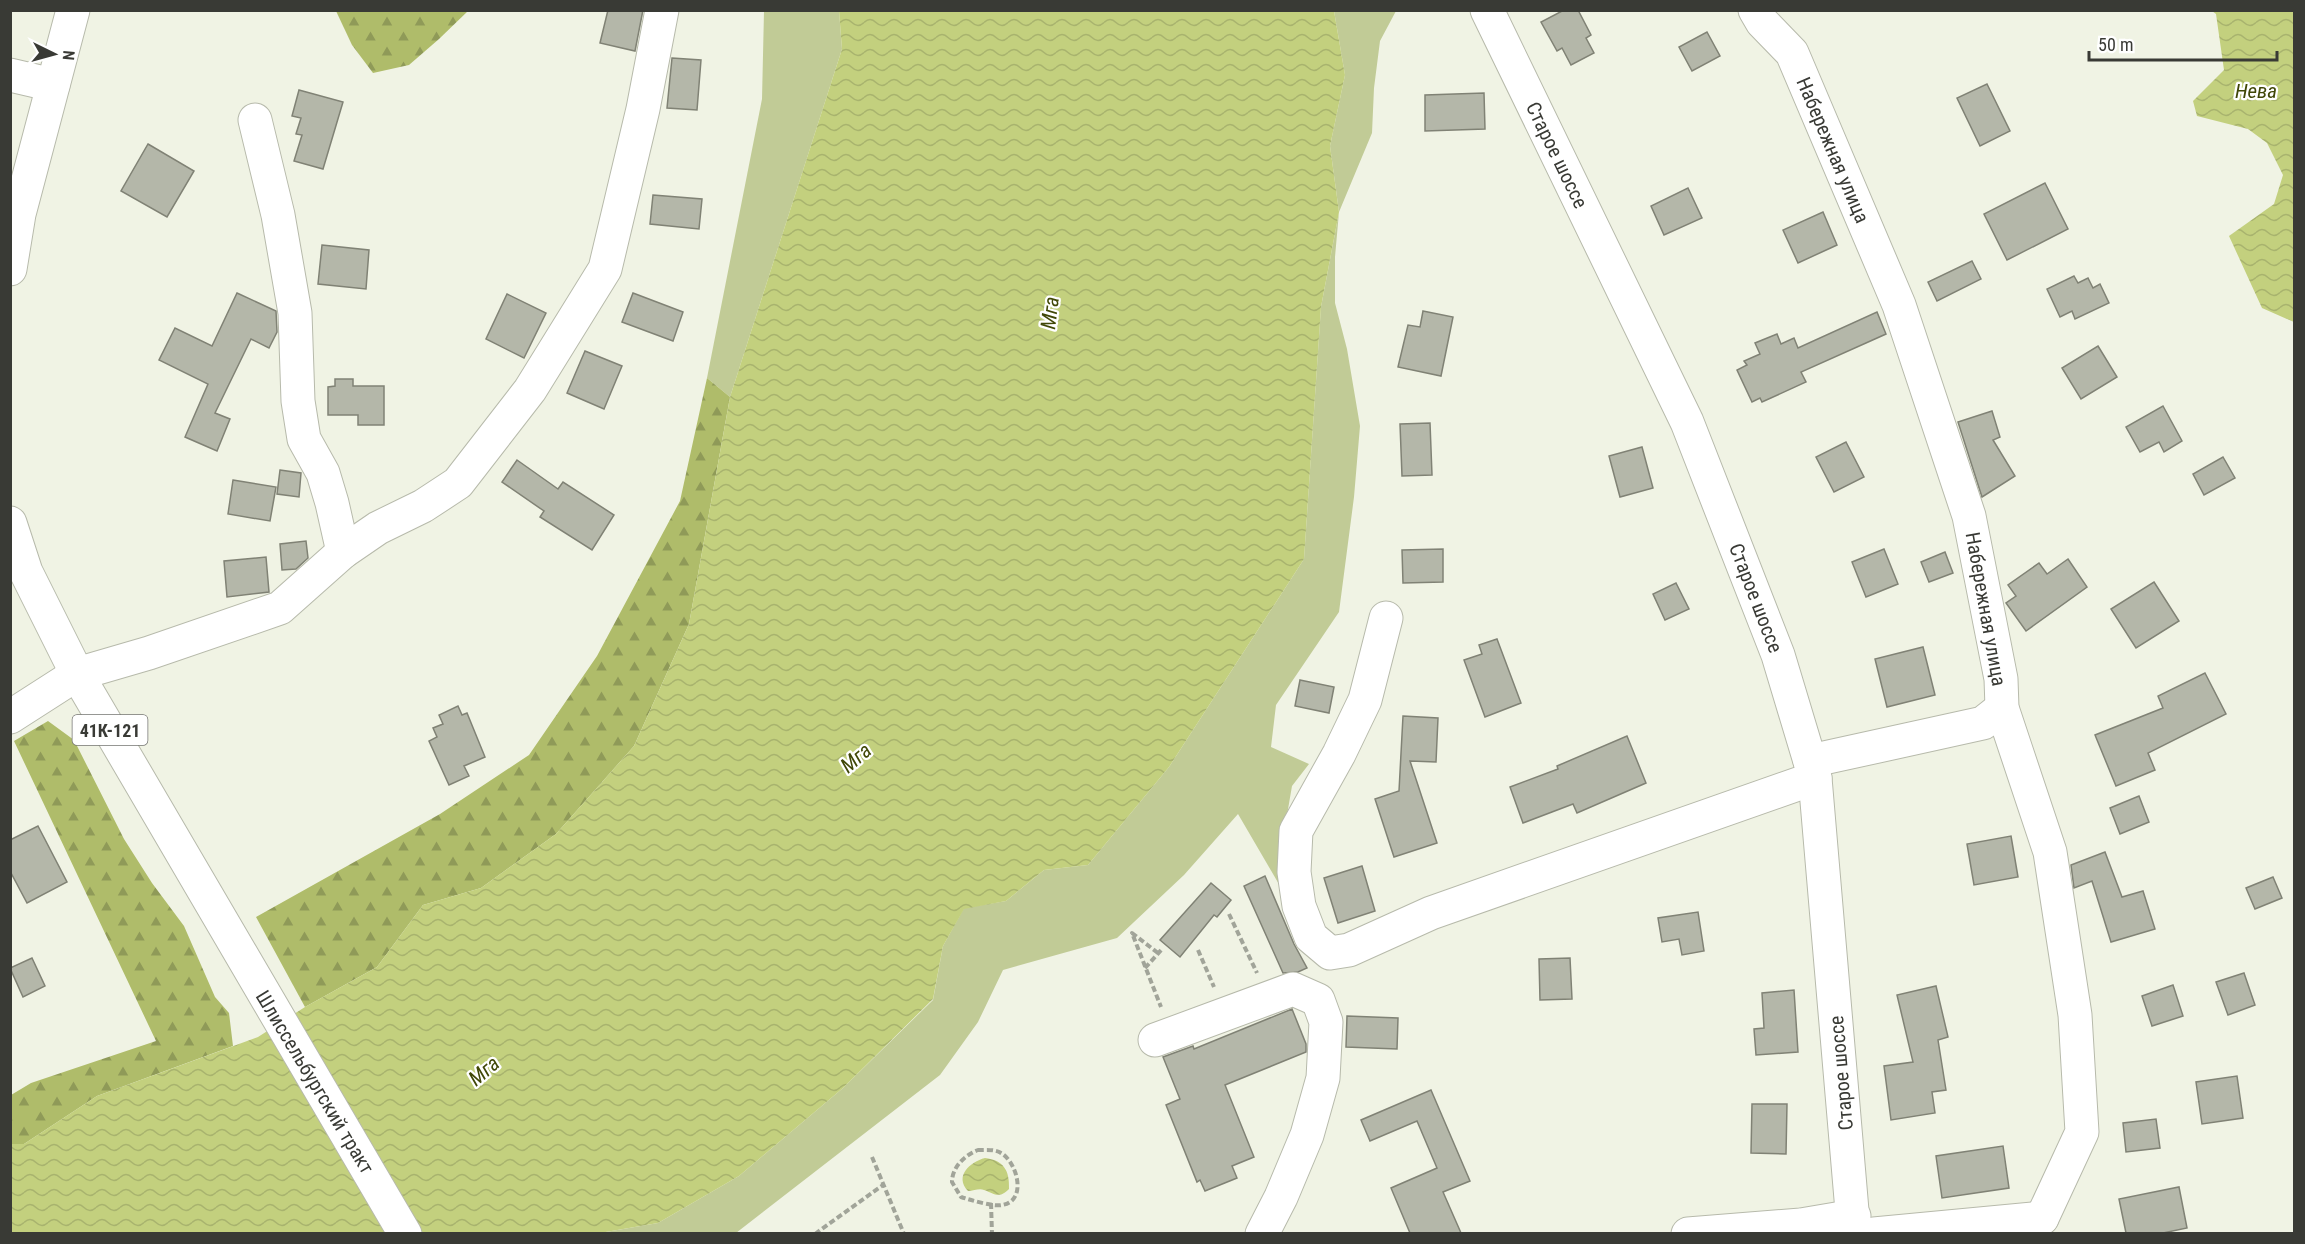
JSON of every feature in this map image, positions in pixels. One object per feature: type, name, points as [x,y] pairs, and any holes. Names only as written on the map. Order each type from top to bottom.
[{"type":"street","points":[[10,269],[19,214],[73,10]]},
{"type":"street","points":[[10,717],[77,674],[148,653],[280,608],[343,552],[378,528],[423,506],[458,483],[530,390],[604,269],[643,109],[662,10]]},
{"type":"street","name":"Старое шоссе","points":[[1487,10],[1687,422],[1778,655],[1813,770],[1861,1228]]},
{"type":"street","name":"Набережная улица","points":[[1755,10],[1762,22],[1792,53],[1899,305],[1968,516],[2001,679],[2002,708],[2050,852],[2075,1015],[2082,1132],[2047,1226]]},
{"type":"street","points":[[10,75],[53,85]]},
{"type":"street","points":[[255,120],[278,215],[294,313],[298,401],[304,439],[323,473],[343,552]]},
{"type":"street","name":"41К-121","points":[[10,523],[26,572],[77,674]]},
{"type":"street","points":[[1386,618],[1365,700],[1340,754],[1296,831],[1294,872],[1299,906],[1311,936],[1330,952],[1350,950],[1431,913],[1813,770],[1983,723],[2002,708]]},
{"type":"street","name":"Шлиссельбургский тракт","points":[[77,674],[405,1233]]},
{"type":"street","points":[[1163,1037],[1293,989],[1318,1000],[1326,1022],[1323,1078],[1307,1135],[1281,1197],[1262,1233]]},
{"type":"street","points":[[1688,1233],[1802,1225],[1861,1228],[2047,1226]]},
{"type":"path","points":[[1229,914],[1270,998]]},
{"type":"path","points":[[1158,953],[1132,933],[1145,968],[1163,1037]]},
{"type":"path","points":[[1145,968],[1163,948]]},
{"type":"path","points":[[1198,950],[1226,1014]]},
{"type":"path","points":[[978,1150],[999,1151],[1008,1158],[1018,1175],[1016,1195],[1010,1202],[1001,1206],[991,1203],[961,1197],[952,1182],[954,1169],[970,1153],[978,1150]]},
{"type":"path","points":[[872,1157],[904,1233]]},
{"type":"path","points":[[815,1233],[883,1185]]},
{"type":"path","points":[[991,1203],[992,1233]]},
{"type":"shaded area","points":[[764,11],[839,11],[842,49],[730,397],[707,378],[762,99]]},
{"type":"shaded area","points":[[1334,11],[1396,11],[1380,41],[1374,88],[1372,133],[1339,212],[1330,146],[1345,75]]},
{"type":"shaded area","points":[[1339,212],[1335,257],[1335,303],[1347,349],[1360,426],[1354,497],[1339,612],[1276,705],[1271,747],[1309,764],[1292,786],[1282,844],[1280,886],[1238,814],[1184,875],[1117,938],[1003,970],[978,1022],[940,1075],[736,1233],[594,1234],[658,1223],[739,1176],[843,1088],[933,1000],[943,946],[964,908],[1006,901],[1044,870],[1088,865],[1169,767],[1304,559],[1321,307]]},
{"type":"green space","points":[[336,11],[468,11],[409,65],[373,73],[352,45]]},
{"type":"green space","points":[[707,378],[730,397],[689,624],[634,746],[556,834],[481,888],[423,905],[377,967],[305,1007],[256,917],[440,814],[529,755],[597,656],[680,501]]},
{"type":"green space","points":[[48,721],[74,740],[124,839],[152,883],[184,926],[215,997],[229,1013],[233,1046],[97,1096],[24,1144],[11,1144],[11,1095],[31,1083],[156,1041],[14,741]]},
{"type":"water","name":"Мга","points":[[839,11],[1334,11],[1345,75],[1330,146],[1339,212],[1321,307],[1304,559],[1169,767],[1088,865],[1044,870],[1006,901],[964,909],[943,946],[933,999],[843,1088],[739,1176],[658,1223],[594,1234],[11,1234],[11,1144],[24,1144],[97,1096],[258,1037],[305,1007],[377,967],[423,905],[481,888],[556,834],[634,746],[689,624],[730,397],[842,49]]},
{"type":"water","name":"Нева","points":[[2212,11],[2294,11],[2294,322],[2262,308],[2229,236],[2274,204],[2283,175],[2267,143],[2248,129],[2197,116],[2193,101],[2224,70],[2216,14]]},
{"type":"water","points":[[985,1158],[996,1161],[1007,1171],[1009,1189],[1002,1194],[997,1195],[982,1189],[968,1191],[964,1185],[963,1175],[969,1166]]},
{"type":"building","points":[[608,10],[643,10],[635,51],[600,43]]},
{"type":"building","points":[[1564,10],[1578,10],[1591,35],[1586,38],[1594,53],[1571,65],[1562,48],[1557,51],[1541,22]]},
{"type":"building","points":[[1707,32],[1720,56],[1692,71],[1679,47]]},
{"type":"building","points":[[672,58],[701,60],[697,110],[667,108]]},
{"type":"building","points":[[1987,84],[2010,131],[1980,146],[1957,98]]},
{"type":"building","points":[[299,90],[343,102],[323,169],[294,161],[302,135],[296,134],[301,118],[292,116]]},
{"type":"building","points":[[1484,93],[1485,129],[1425,131],[1425,95]]},
{"type":"building","points":[[148,144],[194,171],[167,217],[121,191]]},
{"type":"building","points":[[2045,183],[2068,229],[2007,260],[1984,214]]},
{"type":"building","points":[[1688,188],[1702,218],[1664,235],[1651,206]]},
{"type":"building","points":[[653,195],[702,199],[699,229],[650,224]]},
{"type":"building","points":[[1823,212],[1837,245],[1798,263],[1783,230]]},
{"type":"building","points":[[322,245],[369,250],[366,289],[318,284]]},
{"type":"building","points":[[1972,261],[1981,279],[1937,301],[1928,282]]},
{"type":"building","points":[[2074,276],[2078,283],[2088,278],[2093,288],[2100,284],[2109,303],[2075,319],[2072,311],[2060,317],[2047,289]]},
{"type":"building","points":[[237,293],[276,311],[277,332],[269,348],[251,339],[215,413],[230,419],[217,451],[185,437],[208,384],[159,360],[175,328],[212,346]]},
{"type":"building","points":[[633,293],[683,312],[673,341],[622,322]]},
{"type":"building","points":[[507,294],[546,313],[524,358],[486,339]]},
{"type":"building","points":[[1423,311],[1453,317],[1441,376],[1398,367],[1408,325],[1420,327]]},
{"type":"building","points":[[1877,312],[1886,334],[1801,372],[1806,382],[1762,402],[1760,398],[1752,402],[1737,370],[1747,365],[1744,361],[1760,354],[1755,343],[1777,334],[1781,344],[1794,338],[1798,348]]},
{"type":"building","points":[[2098,346],[2117,377],[2081,399],[2062,368]]},
{"type":"building","points":[[585,351],[622,366],[604,409],[567,393]]},
{"type":"building","points":[[335,379],[353,379],[353,386],[384,386],[384,425],[358,425],[358,415],[328,415],[328,387],[335,386]]},
{"type":"building","points":[[2163,406],[2182,441],[2164,452],[2159,442],[2140,452],[2126,427]]},
{"type":"building","points":[[1992,411],[2000,437],[1993,440],[2015,476],[1982,497],[1958,422]]},
{"type":"building","points":[[1430,423],[1432,475],[1402,476],[1400,424]]},
{"type":"building","points":[[1846,442],[1864,477],[1834,492],[1816,457]]},
{"type":"building","points":[[1642,447],[1653,488],[1620,497],[1609,456]]},
{"type":"building","points":[[2223,457],[2235,478],[2204,495],[2193,474]]},
{"type":"building","points":[[517,460],[558,489],[563,482],[614,515],[592,550],[540,517],[544,511],[502,482]]},
{"type":"building","points":[[280,470],[301,473],[299,497],[277,494]]},
{"type":"building","points":[[233,480],[276,487],[270,521],[228,514]]},
{"type":"building","points":[[306,541],[308,558],[296,569],[282,570],[280,544]]},
{"type":"building","points":[[1443,549],[1443,582],[1403,583],[1402,550]]},
{"type":"building","points":[[1884,549],[1898,584],[1866,597],[1852,562]]},
{"type":"building","points":[[1945,552],[1953,573],[1929,582],[1921,562]]},
{"type":"building","points":[[266,557],[269,592],[227,597],[224,561]]},
{"type":"building","points":[[2068,559],[2087,587],[2026,631],[2006,603],[2016,596],[2008,585],[2039,563],[2047,574]]},
{"type":"building","points":[[2154,582],[2179,621],[2136,648],[2111,609]]},
{"type":"building","points":[[1676,583],[1689,609],[1665,620],[1653,594]]},
{"type":"building","points":[[1497,639],[1521,703],[1485,717],[1464,660],[1482,654],[1479,645]]},
{"type":"building","points":[[1923,647],[1935,695],[1887,707],[1875,659]]},
{"type":"building","points":[[2205,673],[2226,714],[2148,753],[2155,770],[2116,786],[2095,735],[2163,708],[2158,696]]},
{"type":"building","points":[[1300,680],[1334,687],[1329,713],[1295,706]]},
{"type":"building","points":[[458,706],[462,715],[467,713],[485,757],[464,766],[469,776],[449,785],[429,741],[437,737],[433,728],[443,724],[439,715]]},
{"type":"building","points":[[1403,716],[1438,718],[1436,762],[1410,761],[1437,843],[1394,857],[1375,799],[1399,791]]},
{"type":"building","points":[[1627,736],[1646,783],[1577,813],[1573,804],[1523,823],[1510,787],[1558,769],[1557,766]]},
{"type":"building","points":[[2139,796],[2149,822],[2120,834],[2110,808]]},
{"type":"building","points":[[38,826],[67,882],[27,903],[10,871],[10,840]]},
{"type":"building","points":[[2011,836],[2018,877],[1974,885],[1967,844]]},
{"type":"building","points":[[2105,852],[2122,897],[2143,891],[2155,929],[2111,942],[2092,881],[2074,888],[2071,865]]},
{"type":"building","points":[[1362,866],[1375,911],[1338,923],[1324,878]]},
{"type":"building","points":[[1265,876],[1294,944],[1307,968],[1298,972],[1283,973],[1244,886]]},
{"type":"building","points":[[2273,877],[2282,898],[2255,909],[2246,888]]},
{"type":"building","points":[[1211,883],[1231,900],[1217,917],[1214,915],[1180,957],[1160,940]]},
{"type":"building","points":[[1698,912],[1704,951],[1682,955],[1679,939],[1662,942],[1658,918]]},
{"type":"building","points":[[32,958],[45,986],[23,997],[10,968]]},
{"type":"building","points":[[1570,958],[1572,999],[1540,1000],[1539,959]]},
{"type":"building","points":[[2244,973],[2255,1005],[2228,1015],[2216,982]]},
{"type":"building","points":[[2173,985],[2183,1016],[2152,1026],[2142,996]]},
{"type":"building","points":[[1936,986],[1948,1037],[1938,1040],[1946,1090],[1932,1092],[1935,1113],[1891,1120],[1884,1066],[1913,1062],[1897,995]]},
{"type":"building","points":[[1794,990],[1798,1052],[1756,1055],[1754,1029],[1764,1028],[1762,993]]},
{"type":"building","points":[[1292,1009],[1306,1044],[1306,1052],[1225,1085],[1254,1157],[1232,1166],[1237,1178],[1205,1191],[1200,1180],[1197,1182],[1166,1105],[1180,1099],[1163,1057],[1193,1046],[1194,1049]]},
{"type":"building","points":[[1347,1016],[1398,1018],[1397,1049],[1346,1047]]},
{"type":"building","points":[[2237,1076],[2243,1118],[2202,1124],[2196,1082]]},
{"type":"building","points":[[1431,1090],[1470,1181],[1443,1192],[1461,1233],[1410,1233],[1391,1188],[1437,1168],[1417,1121],[1370,1141],[1361,1120]]},
{"type":"building","points":[[1752,1104],[1787,1104],[1786,1154],[1751,1153]]},
{"type":"building","points":[[2156,1119],[2160,1148],[2126,1152],[2123,1123]]},
{"type":"building","points":[[2003,1146],[2009,1188],[1942,1198],[1936,1156]]},
{"type":"building","points":[[2179,1187],[2187,1228],[2163,1233],[2126,1233],[2119,1199]]}]
